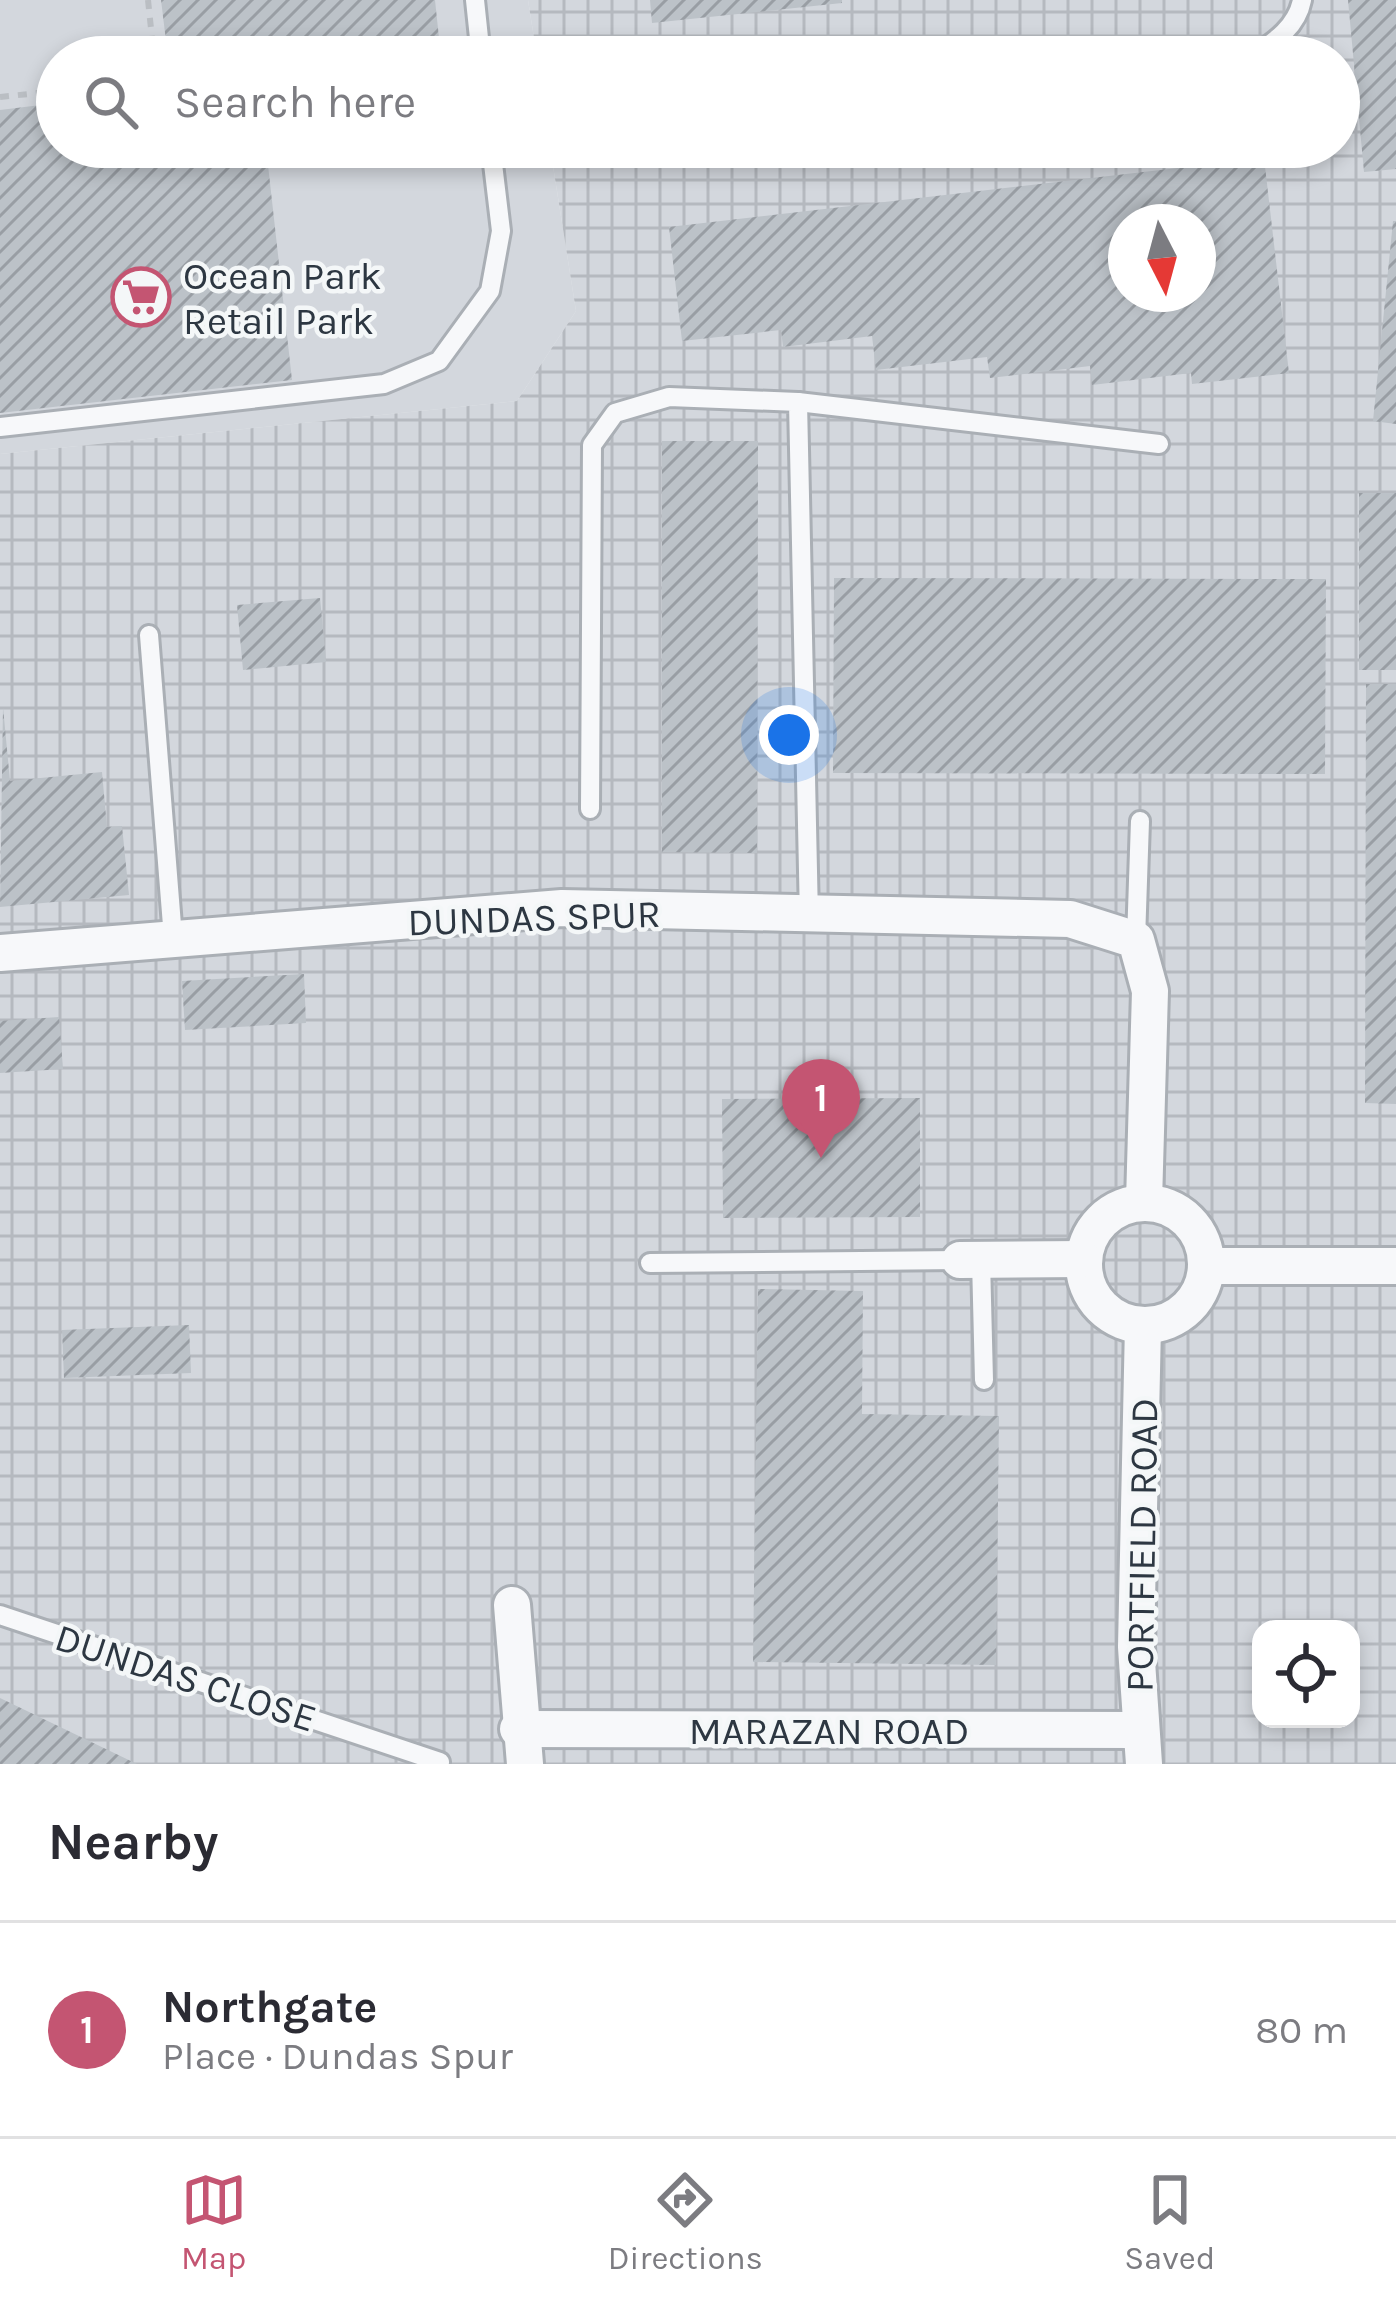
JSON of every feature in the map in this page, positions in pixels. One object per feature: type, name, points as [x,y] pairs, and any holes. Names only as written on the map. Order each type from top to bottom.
[{"type":"street","name":"DUNDAS SPUR","points":[[0,953],[562,908],[809,918],[1070,920],[1136,940]]},
{"type":"street","points":[[1136,940],[1150,991],[1144,1202]]},
{"type":"street","points":[[1144,1202],[1184,1216],[1198,1232],[1207,1266],[1191,1305],[1174,1318],[1143,1325],[1104,1310],[1090,1293],[1083,1259],[1101,1221],[1118,1208],[1144,1202]]},
{"type":"street","points":[[970,1260],[1083,1259]]},
{"type":"street","points":[[1207,1266],[1396,1265]]},
{"type":"street","name":"PORTFIELD ROAD","points":[[1142,1747],[1136,1648],[1143,1325]]},
{"type":"street","name":"MARAZAN ROAD","points":[[512,1605],[522,1747],[1142,1747]]},
{"type":"lane","points":[[475,0],[479,36]]},
{"type":"lane","points":[[1280,36],[1299,14],[1302,0]]},
{"type":"lane","points":[[0,427],[384,384],[439,361],[490,291],[501,231],[494,168]]},
{"type":"lane","points":[[590,809],[592,445],[615,413],[669,397],[797,402],[1159,444]]},
{"type":"lane","points":[[797,402],[809,918]]},
{"type":"lane","points":[[149,635],[173,938]]},
{"type":"lane","points":[[1136,940],[1140,821]]},
{"type":"lane","points":[[650,1263],[970,1260],[984,1380]]},
{"type":"lane","name":"DUNDAS CLOSE","points":[[0,1615],[440,1762]]},
{"type":"path","points":[[148,0],[152,36]]},
{"type":"path","points":[[0,97],[36,93]]},
{"type":"shaded area","points":[[0,0],[528,0],[534,36],[36,36],[36,168],[553,168],[576,311],[517,401],[0,454]]},
{"type":"shaded area","points":[[528,0],[1396,0],[1396,1764],[0,1764],[0,454],[517,401],[576,311],[553,168],[1360,168],[1360,36],[534,36]]},
{"type":"building","points":[[161,0],[435,0],[439,36],[165,36]]},
{"type":"building","points":[[650,0],[842,0],[842,3],[652,23]]},
{"type":"building","points":[[1348,0],[1396,0],[1396,169],[1364,172],[1360,36],[1351,36]]},
{"type":"building","name":"Ocean Park Retail Park","points":[[36,106],[36,168],[268,168],[292,380],[0,413],[0,110]]},
{"type":"building","points":[[1178,168],[1265,168],[1289,373],[1192,384],[1191,373],[1092,385],[1090,366],[990,378],[987,357],[876,370],[872,336],[783,347],[781,330],[682,341],[669,227]]},
{"type":"building","points":[[1396,221],[1396,424],[1373,421]]},
{"type":"building","points":[[662,441],[758,441],[757,853],[662,852]]},
{"type":"building","points":[[1359,493],[1396,493],[1396,670],[1359,670]]},
{"type":"building","points":[[834,578],[1326,579],[1325,774],[833,773]]},
{"type":"building","points":[[320,598],[326,662],[243,670],[237,605]]},
{"type":"building","points":[[1366,684],[1396,684],[1396,1104],[1365,1103]]},
{"type":"building","points":[[3,707],[10,781],[102,772],[107,827],[122,826],[129,895],[0,907]]},
{"type":"building","points":[[304,974],[306,1023],[185,1030],[182,981]]},
{"type":"building","points":[[59,1017],[63,1069],[0,1073],[0,1021]]},
{"type":"building","points":[[920,1098],[920,1217],[723,1218],[722,1099]]},
{"type":"building","points":[[758,1289],[863,1291],[862,1414],[999,1416],[996,1665],[753,1662]]},
{"type":"building","points":[[189,1325],[191,1373],[64,1378],[62,1330]]},
{"type":"building","points":[[0,1698],[137,1764],[0,1764]]},
{"type":"place","name":"Ocean Park Retail Park","points":[[141,297]]},
{"type":"place","name":"Northgate","points":[[821,1158]]}]
